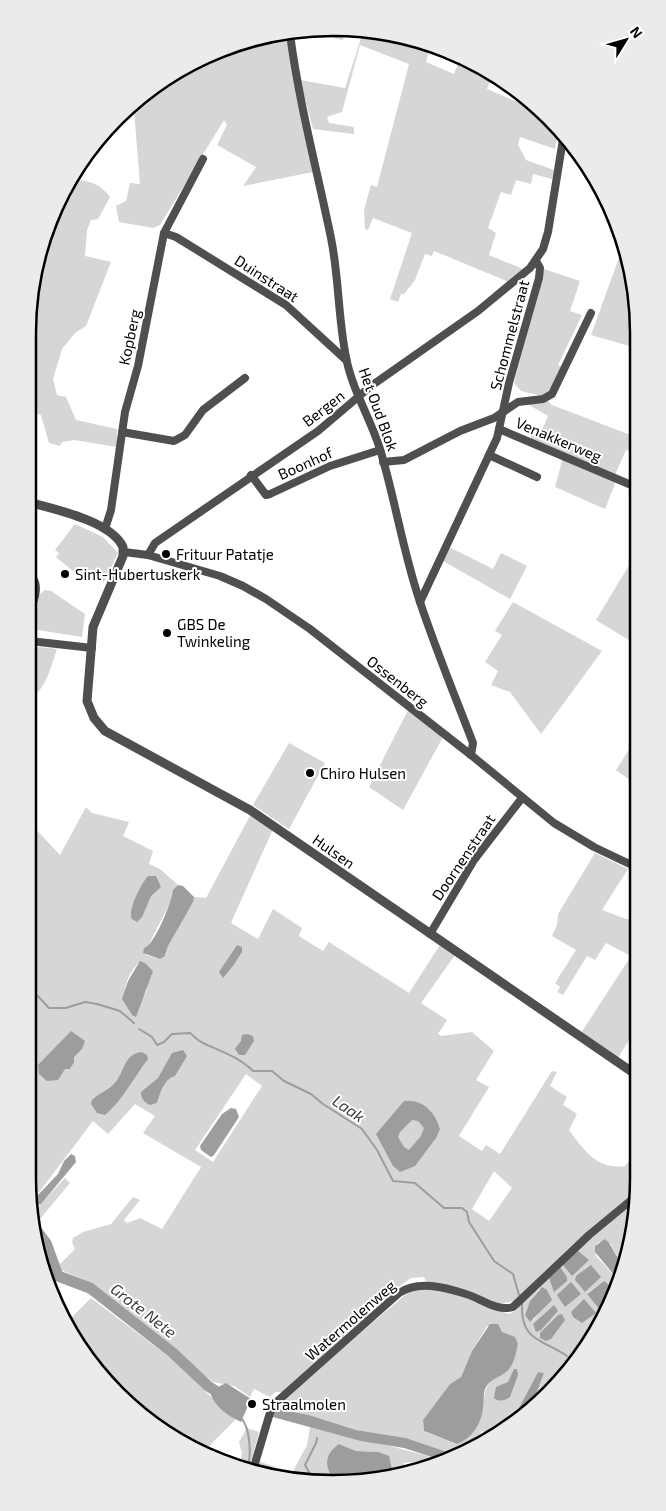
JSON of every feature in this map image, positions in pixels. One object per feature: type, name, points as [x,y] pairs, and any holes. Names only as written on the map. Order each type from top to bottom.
[{"type":"street","name":"Het Oud Blok","points":[[291,40],[299,94],[337,264],[346,360],[358,402],[370,422],[380,450],[420,602],[473,743],[471,755]]},
{"type":"street","name":"Schommelstraat","points":[[420,602],[489,455],[499,429],[509,383],[539,278],[540,268],[536,261],[543,249],[548,232],[562,145]]},
{"type":"street","name":"Kopberg","points":[[105,529],[111,510],[122,432],[138,366],[164,233],[203,159]]},
{"type":"street","name":"Duinstraat","points":[[164,233],[176,237],[286,305],[346,360]]},
{"type":"street","name":"Bergen","points":[[148,555],[155,543],[251,475],[318,431],[358,397],[478,310],[536,261]]},
{"type":"street","name":"Venakkerweg","points":[[504,412],[518,402],[543,399],[552,394],[591,313]]},
{"type":"street","points":[[122,432],[174,441],[185,435],[203,410],[246,378]]},
{"type":"street","points":[[383,462],[404,460],[504,412]]},
{"type":"street","name":"Venakkerweg","points":[[499,429],[630,484]]},
{"type":"street","name":"Boonhof","points":[[251,475],[263,492],[270,494],[330,466],[380,450]]},
{"type":"street","points":[[489,455],[537,477]]},
{"type":"street","points":[[36,505],[105,529],[118,539],[124,552]]},
{"type":"street","name":"Ossenberg","points":[[124,552],[148,555],[220,576],[266,598],[310,629],[562,829],[630,864]]},
{"type":"street","name":"Hulsen","points":[[124,552],[96,617],[92,648],[87,701],[94,718],[105,731],[250,810],[630,1071]]},
{"type":"street","points":[[36,642],[92,648]]},
{"type":"street","name":"Doornenstraat","points":[[430,934],[474,860],[522,798]]},
{"type":"street","name":"Watermolenweg","points":[[254,1464],[270,1408],[408,1287],[430,1286],[465,1293],[501,1308],[513,1307],[588,1235],[628,1202]]},
{"type":"shaded area","points":[[324,36],[344,37],[343,40]]},
{"type":"shaded area","points":[[361,38],[410,46],[429,52],[426,62],[454,74],[458,64],[490,81],[487,89],[521,103],[556,137],[555,149],[520,137],[518,145],[526,160],[554,170],[552,179],[533,174],[531,184],[516,180],[511,195],[501,192],[488,228],[496,233],[489,255],[523,269],[509,282],[434,251],[432,256],[425,254],[415,280],[404,294],[401,294],[398,302],[390,299],[412,233],[373,218],[368,230],[365,229],[364,210],[371,185],[377,187],[409,64],[360,45],[342,112],[327,117],[329,123],[354,127],[354,134],[313,129],[300,80],[345,88]]},
{"type":"shaded area","points":[[288,40],[295,87],[313,172],[243,186],[256,167],[217,145],[227,125],[224,120],[160,225],[153,228],[119,222],[116,206],[126,201],[130,183],[140,184],[134,113],[168,86],[202,67],[256,46]]},
{"type":"shaded area","points":[[79,180],[96,184],[110,197],[98,219],[91,220],[87,230],[85,256],[111,262],[86,326],[75,333],[62,349],[53,379],[57,395],[66,397],[76,420],[117,429],[117,447],[74,440],[62,442],[60,446],[49,443],[41,415],[36,413],[36,333],[42,275],[46,256],[59,219]]},
{"type":"shaded area","points":[[620,255],[627,294],[630,346],[591,335]]},
{"type":"shaded area","points":[[544,269],[580,281],[570,311],[582,315],[558,365],[562,367],[549,392],[543,396],[521,391],[514,383]]},
{"type":"shaded area","points":[[547,400],[552,405],[630,435],[630,452],[626,450],[615,475],[531,439],[531,432],[537,428],[542,430],[548,416],[529,405],[529,401]]},
{"type":"shaded area","points":[[563,457],[616,481],[605,509],[555,487]]},
{"type":"shaded area","points":[[75,524],[103,537],[118,553],[104,582],[91,576],[85,581],[56,557],[59,553],[55,550]]},
{"type":"shaded area","points":[[449,547],[493,569],[501,553],[527,566],[510,599],[443,561]]},
{"type":"shaded area","points":[[630,564],[630,641],[596,620]]},
{"type":"shaded area","points":[[45,590],[51,591],[85,614],[82,637],[36,630],[36,610],[39,595]]},
{"type":"shaded area","points":[[513,602],[602,651],[541,734],[510,692],[491,685],[498,671],[485,662],[502,635],[495,631]]},
{"type":"shaded area","points":[[36,647],[57,649],[46,680],[36,694]]},
{"type":"shaded area","points":[[408,710],[443,737],[403,810],[369,787]]},
{"type":"shaded area","points":[[289,743],[325,763],[289,829],[253,805]]},
{"type":"shaded area","points":[[630,748],[630,780],[616,770]]},
{"type":"shaded area","points":[[86,807],[92,813],[129,822],[123,836],[153,851],[149,864],[160,869],[178,885],[147,950],[146,955],[160,959],[166,955],[168,946],[194,897],[206,898],[251,814],[273,829],[231,923],[258,939],[273,909],[302,928],[299,936],[323,951],[329,942],[409,993],[440,945],[455,955],[421,1003],[447,1020],[438,1034],[441,1036],[472,1032],[494,1051],[476,1080],[489,1087],[459,1136],[482,1151],[486,1145],[500,1154],[552,1071],[557,1072],[550,1086],[567,1097],[563,1105],[577,1114],[569,1130],[580,1145],[592,1157],[607,1165],[625,1166],[630,1160],[629,1201],[575,1242],[514,1301],[500,1304],[458,1288],[427,1283],[424,1277],[411,1278],[283,1392],[275,1392],[270,1397],[254,1389],[250,1397],[234,1386],[213,1382],[92,1283],[61,1270],[60,1264],[75,1249],[72,1242],[73,1238],[83,1232],[111,1224],[133,1197],[140,1200],[124,1220],[127,1223],[140,1218],[162,1229],[201,1167],[143,1133],[155,1116],[135,1104],[108,1134],[93,1121],[37,1195],[36,829],[60,855]],"holes":[[[140,962],[147,990],[140,1002],[138,1012],[132,1015],[126,1002],[127,980]],[[246,1074],[262,1086],[213,1162],[195,1150]],[[494,1171],[512,1188],[489,1221],[472,1209]]]},
{"type":"shaded area","points":[[595,853],[628,869],[602,910],[630,919],[630,955],[606,943],[595,960],[587,956],[563,995],[557,992],[560,987],[555,983],[576,950],[552,936],[557,925],[558,914]]},
{"type":"shaded area","points":[[148,876],[156,876],[161,887],[151,896],[142,917],[137,922],[132,919],[131,910]]},
{"type":"shaded area","points":[[178,885],[183,886],[194,897],[193,902],[168,946],[165,956],[160,959],[143,953],[144,948],[153,940],[166,913],[173,890]]},
{"type":"shaded area","points":[[237,945],[242,947],[242,952],[223,978],[219,972]]},
{"type":"shaded area","points":[[630,958],[630,1038],[618,1058],[581,1033]]},
{"type":"shaded area","points":[[140,961],[153,971],[136,1017],[132,1015],[122,999],[128,981]]},
{"type":"shaded area","points":[[71,1031],[85,1041],[82,1049],[74,1057],[74,1062],[70,1069],[65,1069],[58,1080],[47,1081],[39,1074],[38,1065]]},
{"type":"shaded area","points":[[242,1035],[253,1036],[254,1041],[245,1055],[239,1055],[235,1049],[241,1041]]},
{"type":"shaded area","points":[[183,1050],[187,1056],[175,1076],[165,1083],[157,1103],[150,1105],[146,1103],[142,1098],[141,1092],[158,1078],[172,1053]]},
{"type":"shaded area","points":[[142,1052],[147,1055],[148,1059],[122,1096],[105,1115],[97,1113],[91,1104],[92,1100],[110,1088],[131,1057]]},
{"type":"shaded area","points":[[404,1101],[422,1104],[435,1117],[440,1129],[436,1138],[415,1166],[400,1172],[393,1166],[376,1134]],"holes":[[[412,1120],[418,1121],[424,1128],[421,1136],[409,1150],[404,1147],[398,1137],[400,1132]]]},
{"type":"shaded area","points":[[231,1108],[236,1109],[239,1117],[211,1157],[201,1150],[200,1146],[222,1114]]},
{"type":"shaded area","points":[[71,1154],[75,1156],[76,1162],[41,1204],[38,1205],[37,1196],[58,1174],[64,1161]]},
{"type":"shaded area","points":[[65,1178],[70,1183],[40,1219],[38,1207]]},
{"type":"shaded area","points":[[628,1208],[619,1259],[611,1244],[599,1242],[595,1246],[596,1256],[613,1275],[610,1285],[604,1281],[587,1293],[599,1309],[580,1343],[556,1374],[536,1395],[544,1373],[538,1372],[518,1410],[498,1425],[485,1432],[482,1431],[478,1437],[447,1452],[406,1438],[356,1430],[309,1415],[272,1408],[411,1290],[424,1288],[449,1292],[509,1314],[517,1310],[521,1303],[574,1252]],"holes":[[[539,1289],[547,1290],[549,1296],[534,1320],[525,1315],[530,1301]],[[487,1326],[499,1329],[514,1339],[518,1344],[517,1350],[488,1384],[484,1397],[457,1444],[424,1431],[423,1420],[450,1384],[461,1377],[472,1351]]]},
{"type":"shaded area","points":[[605,1239],[610,1245],[619,1259],[614,1274],[595,1252],[595,1246]]},
{"type":"shaded area","points":[[578,1251],[589,1260],[572,1276],[562,1264]]},
{"type":"shaded area","points":[[591,1265],[601,1277],[585,1292],[575,1280],[576,1276]]},
{"type":"shaded area","points":[[560,1267],[567,1277],[567,1281],[554,1292],[549,1278]]},
{"type":"shaded area","points":[[604,1281],[610,1285],[599,1309],[587,1294]]},
{"type":"shaded area","points":[[571,1282],[581,1294],[565,1307],[557,1295]]},
{"type":"shaded area","points":[[542,1287],[547,1290],[552,1300],[530,1322],[525,1315],[530,1301]]},
{"type":"shaded area","points":[[91,1298],[173,1360],[235,1420],[208,1447],[168,1425],[137,1401],[110,1374],[86,1343],[72,1318]]},
{"type":"shaded area","points":[[584,1299],[596,1313],[582,1323],[573,1317],[571,1312]]},
{"type":"shaded area","points":[[554,1305],[558,1311],[541,1330],[536,1332],[533,1324]]},
{"type":"shaded area","points":[[562,1314],[565,1320],[551,1339],[546,1341],[540,1338],[540,1333],[558,1315]]},
{"type":"shaded area","points":[[490,1324],[498,1324],[502,1332],[515,1337],[518,1344],[509,1369],[487,1385],[485,1389],[482,1414],[475,1430],[457,1444],[424,1431],[423,1420],[450,1384],[461,1377],[472,1351]]},
{"type":"shaded area","points":[[514,1369],[517,1369],[518,1375],[510,1397],[502,1400],[494,1398],[496,1387],[508,1382]]},
{"type":"shaded area","points":[[538,1372],[544,1373],[536,1395],[518,1410]]},
{"type":"shaded area","points":[[226,1383],[251,1399],[241,1422],[231,1417],[218,1406],[210,1391]]},
{"type":"shaded area","points":[[272,1408],[309,1415],[356,1430],[406,1438],[447,1452],[433,1457],[404,1448],[361,1441],[269,1416]]},
{"type":"shaded area","points":[[310,1427],[432,1457],[421,1461],[404,1463],[404,1466],[374,1472],[378,1452],[356,1451],[339,1444],[341,1475],[293,1472],[307,1445]]},
{"type":"shaded area","points":[[247,1428],[259,1432],[251,1463],[241,1460],[242,1453],[239,1442]]},
{"type":"shaded area","points":[[339,1444],[356,1451],[378,1452],[389,1456],[392,1469],[331,1475],[327,1460],[334,1448]]},
{"type":"shaded area","points":[[258,1461],[285,1471],[257,1465]]},
{"type":"waterway","name":"Laak","points":[[36,994],[49,1008],[66,1008],[85,1002],[97,1004],[120,1011],[134,1023]]},
{"type":"waterway","name":"Laak","points":[[139,1029],[152,1037],[157,1045],[164,1042],[172,1034],[190,1033],[201,1042],[236,1058],[253,1071],[272,1071],[284,1081],[311,1094],[362,1129],[377,1150],[393,1181],[415,1183],[444,1208],[462,1208],[467,1212],[469,1222],[494,1261],[513,1274],[519,1295]]},
{"type":"waterway","name":"Grote Nete","points":[[43,1238],[58,1276],[90,1288],[173,1353],[208,1386],[225,1397]]},
{"type":"waterway","name":"Laak","points":[[522,1303],[522,1316],[529,1332],[535,1338],[567,1356]]},
{"type":"waterway","points":[[241,1418],[248,1435],[249,1463]]},
{"type":"waterway","points":[[310,1474],[305,1465],[317,1438]]},
{"type":"place","name":"Frituur Patatje","points":[[166,554]]},
{"type":"place","name":"Sint-Hubertuskerk","points":[[65,574]]},
{"type":"place","name":"GBS De Twinkeling","points":[[167,633]]},
{"type":"place","name":"Chiro Hulsen","points":[[310,773]]},
{"type":"place","name":"Straalmolen","points":[[252,1404]]}]
